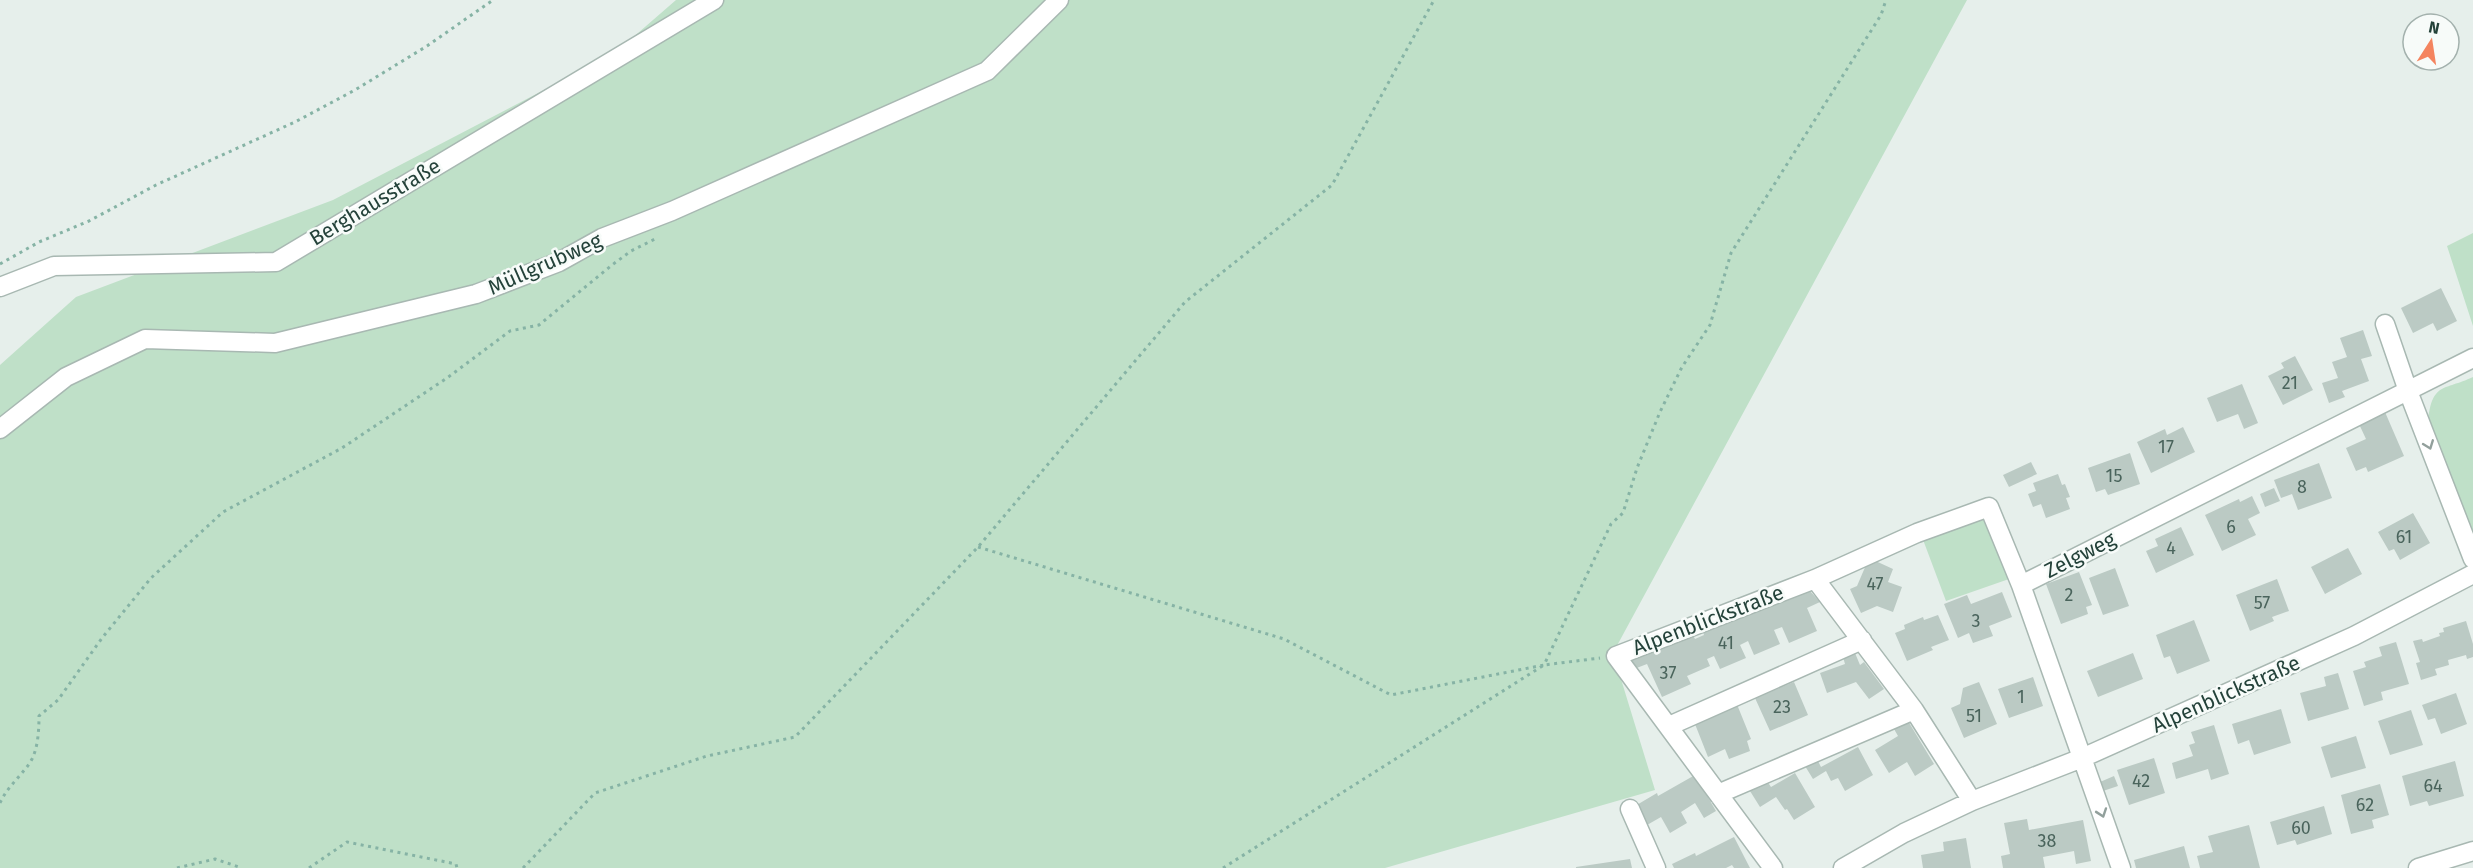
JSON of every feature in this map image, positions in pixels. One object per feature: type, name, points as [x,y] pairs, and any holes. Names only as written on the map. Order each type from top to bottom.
[{"type":"street","name":"Berghausstraße","points":[[0,287],[54,266],[276,262],[714,0]]},
{"type":"street","name":"Müllgrubweg","points":[[0,429],[66,377],[145,339],[275,344],[476,294],[559,262],[602,238],[672,211],[987,71],[1059,0]]},
{"type":"street","points":[[2385,324],[2408,391],[2473,559]]},
{"type":"street","name":"Zelgweg","points":[[2121,868],[2021,585],[2473,358]]},
{"type":"street","name":"Alpenblickstraße","points":[[1773,868],[1616,656],[1815,579],[1917,533],[1989,507],[2021,585]]},
{"type":"street","name":"Alpenblickstraße","points":[[1843,868],[1904,832],[1972,801],[2082,758],[2344,641],[2473,574]]},
{"type":"street","points":[[1815,579],[1914,710],[1972,801]]},
{"type":"street","points":[[1669,726],[1862,640]]},
{"type":"street","points":[[1718,794],[1914,710]]},
{"type":"street","points":[[1630,809],[1656,868]]},
{"type":"street","points":[[2418,868],[2473,851]]},
{"type":"path","points":[[0,264],[39,242],[89,221],[156,185],[295,122],[355,90],[427,46],[493,0]]},
{"type":"path","points":[[523,868],[595,793],[707,756],[795,737],[978,547],[1185,303],[1332,185],[1434,0]]},
{"type":"path","points":[[1223,868],[1544,665],[1611,524],[1623,513],[1637,468],[1660,411],[1682,367],[1710,325],[1731,253],[1881,15],[1886,0]]},
{"type":"path","points":[[0,802],[7,788],[32,760],[39,732],[39,716],[58,700],[102,638],[151,578],[223,512],[342,448],[447,378],[510,331],[539,325],[631,251]]},
{"type":"path","points":[[978,547],[1284,639],[1391,694],[1544,665],[1616,656]]},
{"type":"path","points":[[309,868],[347,842],[456,864],[457,868]]},
{"type":"path","points":[[177,868],[215,859],[242,868]]},
{"type":"green space","points":[[676,0],[1967,0],[1613,653],[1655,790],[1385,868],[0,868],[0,365],[76,297],[333,200],[615,53]]},
{"type":"green space","points":[[2473,233],[2473,326],[2447,246]]},
{"type":"green space","points":[[2473,377],[2473,544],[2428,420],[2433,399],[2437,393]]},
{"type":"green space","points":[[1980,519],[1987,522],[2009,579],[1946,601],[1922,537]]},
{"type":"building","points":[[2441,288],[2457,321],[2437,331],[2433,323],[2413,333],[2401,308]]},
{"type":"building","points":[[2363,330],[2372,356],[2361,359],[2369,381],[2342,391],[2345,397],[2329,403],[2322,383],[2338,378],[2332,362],[2347,357],[2340,338]]},
{"type":"building","points":[[2295,356],[2313,390],[2283,405],[2268,376],[2284,368],[2281,363]]},
{"type":"building","points":[[2242,384],[2258,423],[2244,429],[2238,414],[2217,422],[2207,398]]},
{"type":"building","points":[[2385,412],[2404,456],[2368,472],[2366,467],[2356,471],[2346,448],[2366,439],[2359,424]]},
{"type":"building","points":[[2183,427],[2195,452],[2151,473],[2137,442],[2165,429],[2167,435]]},
{"type":"building","points":[[2130,453],[2140,484],[2108,495],[2105,489],[2096,492],[2088,468]]},
{"type":"building","points":[[2031,462],[2037,474],[2009,487],[2003,475]]},
{"type":"building","points":[[2319,463],[2332,498],[2298,510],[2292,494],[2281,498],[2274,480]]},
{"type":"building","points":[[2058,474],[2070,497],[2066,498],[2070,509],[2046,518],[2041,504],[2033,507],[2028,494],[2036,491],[2033,483]]},
{"type":"building","points":[[2274,488],[2280,501],[2265,507],[2260,494]]},
{"type":"building","points":[[2252,496],[2260,513],[2248,519],[2256,535],[2222,551],[2205,515],[2239,499],[2240,502]]},
{"type":"building","points":[[2413,513],[2430,543],[2400,560],[2394,549],[2389,551],[2378,532]]},
{"type":"building","points":[[2181,527],[2194,555],[2156,573],[2146,551],[2158,546],[2155,539]]},
{"type":"building","points":[[2348,548],[2362,574],[2325,594],[2311,567]]},
{"type":"building","points":[[1869,558],[1893,569],[1888,582],[1902,587],[1893,612],[1877,606],[1861,613],[1850,589],[1857,586]]},
{"type":"building","points":[[2115,568],[2129,606],[2103,615],[2089,578]]},
{"type":"building","points":[[2079,572],[2092,605],[2086,607],[2088,614],[2061,624],[2046,584]]},
{"type":"building","points":[[2277,579],[2289,611],[2272,617],[2274,621],[2250,631],[2236,595]]},
{"type":"building","points":[[1809,590],[1820,602],[1807,608],[1817,631],[1789,643],[1782,627],[1774,630],[1780,644],[1754,655],[1748,641],[1740,645],[1746,658],[1720,669],[1714,656],[1707,659],[1710,666],[1687,676],[1691,684],[1662,697],[1647,664],[1634,669],[1630,661],[1692,633],[1695,639],[1704,635],[1702,629],[1727,618],[1730,623],[1738,619],[1736,615],[1762,603],[1764,609]]},
{"type":"building","points":[[2002,592],[2012,617],[1989,626],[1993,636],[1973,643],[1969,633],[1958,638],[1944,604],[1967,595],[1971,604]]},
{"type":"building","points":[[1938,615],[1949,640],[1907,661],[1895,633],[1905,629],[1904,625],[1923,617],[1924,620]]},
{"type":"building","points":[[2194,620],[2210,661],[2177,674],[2170,656],[2164,658],[2156,635]]},
{"type":"building","points":[[2466,621],[2473,644],[2473,657],[2467,659],[2466,655],[2448,660],[2449,665],[2435,669],[2437,675],[2421,680],[2416,663],[2420,662],[2413,641],[2422,639],[2423,642],[2440,636],[2439,633],[2444,632],[2443,628]]},
{"type":"building","points":[[2396,642],[2409,684],[2381,692],[2383,700],[2364,706],[2353,671],[2366,667],[2364,662],[2382,656],[2379,647]]},
{"type":"building","points":[[1855,653],[1860,665],[1864,662],[1884,689],[1869,699],[1856,682],[1827,693],[1820,673],[1845,664],[1843,657]]},
{"type":"building","points":[[2133,653],[2143,679],[2098,697],[2087,671]]},
{"type":"building","points":[[2338,673],[2349,709],[2308,721],[2300,693],[2326,686],[2324,677]]},
{"type":"building","points":[[2033,677],[2043,706],[2009,718],[1998,689]]},
{"type":"building","points":[[1794,682],[1808,715],[1770,731],[1755,698]]},
{"type":"building","points":[[1979,682],[1997,724],[1964,738],[1951,708],[1960,704],[1963,688]]},
{"type":"building","points":[[2456,693],[2467,724],[2441,734],[2435,718],[2428,720],[2422,705]]},
{"type":"building","points":[[1736,702],[1751,739],[1747,741],[1750,751],[1729,759],[1725,749],[1708,757],[1693,719]]},
{"type":"building","points":[[2281,709],[2291,743],[2254,755],[2249,740],[2238,744],[2232,724]]},
{"type":"building","points":[[2411,710],[2423,745],[2390,755],[2378,721]]},
{"type":"building","points":[[1908,721],[1934,764],[1915,776],[1907,762],[1889,773],[1875,750],[1898,736],[1894,729]]},
{"type":"building","points":[[2214,725],[2229,774],[2211,780],[2208,769],[2176,779],[2172,763],[2193,756],[2189,745],[2195,743],[2191,732]]},
{"type":"building","points":[[2356,736],[2366,768],[2331,778],[2321,747]]},
{"type":"building","points":[[1858,747],[1873,775],[1845,791],[1838,778],[1831,781],[1826,771],[1813,779],[1805,766],[1817,759],[1821,767]]},
{"type":"building","points":[[2154,758],[2165,793],[2129,805],[2117,770]]},
{"type":"building","points":[[2455,761],[2464,796],[2429,806],[2427,801],[2410,806],[2402,776]]},
{"type":"building","points":[[1795,773],[1815,807],[1794,820],[1776,797],[1760,807],[1750,791],[1767,781],[1771,787]]},
{"type":"building","points":[[1695,775],[1716,811],[1704,818],[1695,803],[1681,812],[1687,823],[1670,833],[1661,817],[1647,825],[1635,806]]},
{"type":"building","points":[[2114,776],[2118,786],[2103,791],[2100,782]]},
{"type":"building","points":[[2380,784],[2389,815],[2372,820],[2374,828],[2351,834],[2341,795]]},
{"type":"building","points":[[2324,806],[2332,834],[2297,845],[2295,840],[2277,845],[2270,822]]},
{"type":"building","points":[[2027,819],[2029,830],[2083,820],[2091,861],[2076,864],[2074,851],[2043,857],[2045,868],[2003,868],[2001,856],[2010,854],[2004,823]]},
{"type":"building","points":[[2249,825],[2260,868],[2200,868],[2197,856],[2213,852],[2208,836]]},
{"type":"building","points":[[1734,837],[1750,868],[1734,868],[1732,865],[1726,868],[1674,868],[1672,864],[1695,853],[1696,856]]},
{"type":"building","points":[[1966,838],[1971,868],[1923,868],[1921,855],[1944,851],[1943,842]]},
{"type":"building","points":[[2184,846],[2190,868],[2136,868],[2134,860]]},
{"type":"building","points":[[1630,859],[1632,868],[1576,868],[1576,867]]}]
